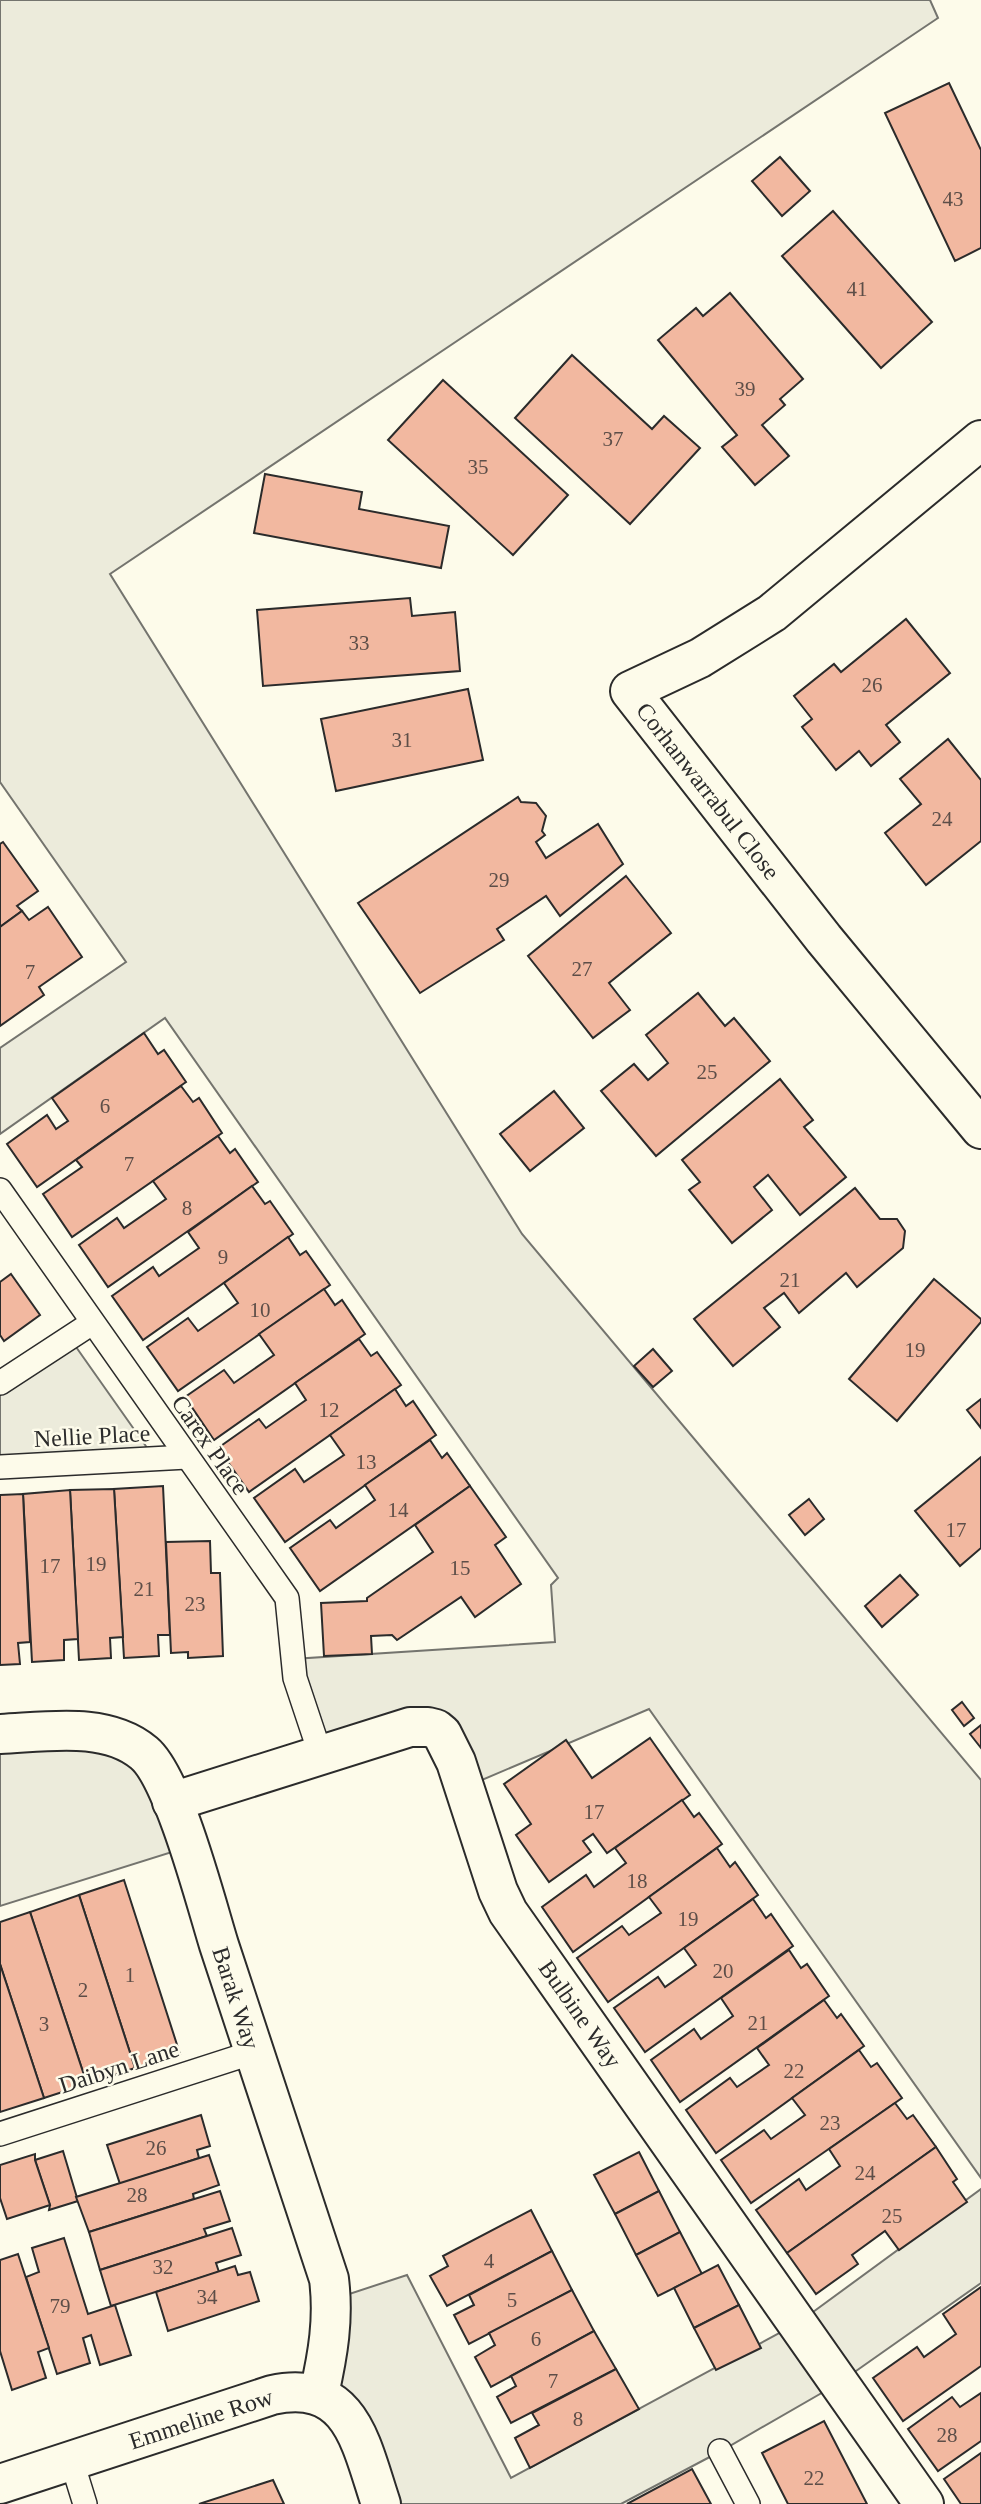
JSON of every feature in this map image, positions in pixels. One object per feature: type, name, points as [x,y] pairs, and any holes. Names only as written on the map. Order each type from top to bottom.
[{"type":"street","name":"Corhanwarrabul Close","points":[[981,440],[772,613],[700,658],[631,691],[824,939],[981,1129]]},
{"type":"street","name":"Bulbine Way","points":[[172,1801],[410,1727],[428,1727],[442,1734],[456,1762],[498,1891],[508,1912],[924,2504]]},
{"type":"street","name":"Barak Way","points":[[0,1734],[87,1732],[127,1743],[145,1754],[160,1774],[172,1801],[329,2278],[332,2322],[329,2352],[319,2394]]},
{"type":"street","name":"Emmeline Row","points":[[0,2484],[272,2395],[288,2392],[319,2394]]},
{"type":"street","points":[[319,2394],[352,2424],[381,2504]]},
{"type":"lane","name":"Carex Place","points":[[0,1190],[287,1598],[295,1678],[320,1754]]},
{"type":"lane","points":[[0,1382],[92,1323]]},
{"type":"lane","name":"Nellie Place","points":[[0,1467],[187,1457]]},
{"type":"lane","name":"Daibyn Lane","points":[[0,2134],[254,2052]]},
{"type":"lane","points":[[720,2451],[748,2504]]},
{"type":"lane","points":[[72,2462],[85,2504]]},
{"type":"shaded area","points":[[0,0],[930,0],[938,18],[110,574],[522,1234],[981,1780],[981,2178],[649,1709],[463,1788],[442,1734],[320,1753],[293,1659],[555,1642],[551,1585],[558,1578],[165,1018],[0,1134],[0,1048],[126,962],[0,782]]},
{"type":"shaded area","points":[[69,1337],[155,1459],[0,1467],[0,1383]]},
{"type":"shaded area","points":[[0,1734],[112,1737],[188,1847],[0,1906]]},
{"type":"shaded area","points":[[981,2189],[981,2283],[839,2383],[721,2451],[621,2504],[381,2504],[329,2352],[331,2300],[407,2275],[511,2478],[798,2323]]},
{"type":"building","points":[[949,83],[981,150],[981,248],[955,261],[885,113]]},
{"type":"building","points":[[780,157],[810,191],[782,216],[752,181]]},
{"type":"building","points":[[833,211],[932,322],[881,368],[782,256]]},
{"type":"building","points":[[730,293],[803,379],[780,399],[785,405],[762,425],[789,456],[755,485],[722,447],[737,435],[658,340],[696,308],[703,316]]},
{"type":"building","points":[[572,355],[652,429],[664,416],[700,448],[630,524],[515,418]]},
{"type":"building","points":[[443,380],[568,495],[513,555],[388,440]]},
{"type":"building","points":[[265,474],[362,492],[359,509],[449,526],[441,568],[254,533]]},
{"type":"building","points":[[410,598],[412,616],[455,612],[460,671],[263,686],[257,610]]},
{"type":"building","points":[[906,619],[950,673],[886,725],[900,742],[871,766],[859,751],[836,770],[802,727],[812,719],[794,696],[834,664],[841,672]]},
{"type":"building","points":[[468,689],[483,760],[336,791],[321,719]]},
{"type":"building","points":[[948,739],[981,780],[981,841],[926,885],[885,833],[921,804],[900,779]]},
{"type":"building","points":[[518,797],[521,802],[536,803],[546,816],[542,831],[545,835],[536,842],[546,858],[598,824],[623,864],[560,916],[546,896],[497,929],[504,940],[420,993],[358,903]]},
{"type":"building","points":[[3,842],[38,891],[17,906],[22,911],[0,927],[0,844]]},
{"type":"building","points":[[626,876],[671,933],[609,983],[630,1010],[593,1038],[528,956]]},
{"type":"building","points":[[48,907],[82,957],[39,987],[44,995],[0,1026],[0,927],[22,911],[29,920]]},
{"type":"building","points":[[698,993],[725,1026],[734,1018],[770,1061],[656,1156],[601,1091],[634,1064],[648,1080],[668,1063],[646,1035]]},
{"type":"building","points":[[144,1033],[158,1054],[164,1050],[186,1082],[37,1187],[7,1144],[47,1115],[56,1129],[68,1121],[52,1098]]},
{"type":"building","points":[[780,1079],[813,1120],[804,1127],[846,1177],[800,1215],[768,1175],[754,1187],[772,1210],[732,1243],[689,1190],[700,1182],[682,1160]]},
{"type":"building","points":[[181,1086],[193,1102],[199,1098],[222,1133],[72,1237],[43,1194],[82,1167],[76,1160]]},
{"type":"building","points":[[554,1091],[584,1128],[530,1171],[500,1134]]},
{"type":"building","points":[[218,1136],[230,1153],[235,1149],[258,1182],[108,1287],[79,1245],[117,1218],[124,1228],[166,1199],[153,1181]]},
{"type":"building","points":[[252,1186],[265,1204],[270,1201],[293,1234],[143,1340],[112,1296],[153,1267],[159,1276],[199,1248],[188,1232]]},
{"type":"building","points":[[855,1188],[880,1219],[897,1219],[905,1231],[903,1248],[857,1287],[846,1273],[799,1313],[784,1293],[764,1308],[780,1327],[733,1366],[694,1319]]},
{"type":"building","points":[[288,1237],[300,1255],[306,1251],[330,1285],[178,1391],[147,1347],[188,1318],[198,1331],[238,1303],[224,1283]]},
{"type":"building","points":[[11,1274],[40,1315],[4,1341],[0,1335],[0,1282]]},
{"type":"building","points":[[934,1279],[981,1319],[981,1322],[897,1421],[849,1379]]},
{"type":"building","points":[[324,1289],[335,1305],[342,1300],[365,1334],[214,1440],[185,1397],[224,1370],[234,1383],[274,1355],[259,1334]]},
{"type":"building","points":[[359,1339],[371,1356],[377,1352],[401,1385],[249,1492],[218,1448],[259,1419],[266,1428],[306,1400],[295,1383]]},
{"type":"building","points":[[653,1349],[672,1371],[653,1387],[634,1366]]},
{"type":"building","points":[[395,1389],[406,1406],[413,1401],[436,1435],[285,1542],[254,1498],[295,1469],[304,1482],[344,1455],[330,1435]]},
{"type":"building","points":[[981,1399],[981,1428],[967,1410]]},
{"type":"building","points":[[430,1440],[442,1458],[447,1453],[470,1486],[320,1591],[290,1548],[330,1520],[336,1528],[375,1500],[365,1485]]},
{"type":"building","points":[[981,1457],[981,1548],[960,1566],[915,1511]]},
{"type":"building","points":[[163,1486],[170,1635],[158,1635],[159,1656],[124,1658],[114,1489]]},
{"type":"building","points":[[470,1486],[506,1537],[495,1545],[521,1584],[475,1617],[461,1597],[397,1640],[392,1635],[371,1636],[372,1654],[324,1656],[321,1603],[367,1601],[367,1598],[433,1552],[415,1525]]},
{"type":"building","points":[[114,1489],[123,1637],[110,1638],[111,1658],[79,1660],[70,1490]]},
{"type":"building","points":[[70,1490],[78,1639],[64,1640],[64,1660],[32,1662],[23,1494]]},
{"type":"building","points":[[23,1494],[30,1642],[18,1643],[20,1664],[0,1665],[0,1495]]},
{"type":"building","points":[[809,1499],[824,1519],[805,1535],[789,1515]]},
{"type":"building","points":[[210,1541],[211,1573],[220,1573],[223,1656],[188,1658],[188,1652],[171,1653],[166,1542]]},
{"type":"building","points":[[900,1575],[918,1595],[882,1627],[865,1606]]},
{"type":"building","points":[[962,1702],[974,1718],[964,1726],[952,1710]]},
{"type":"building","points":[[981,1725],[981,1748],[970,1734]]},
{"type":"building","points":[[650,1738],[690,1795],[607,1853],[593,1834],[583,1841],[591,1852],[549,1882],[516,1835],[531,1824],[504,1784],[566,1740],[592,1778]]},
{"type":"building","points":[[682,1800],[694,1817],[699,1813],[722,1844],[573,1952],[542,1907],[586,1875],[594,1887],[626,1863],[615,1848]]},
{"type":"building","points":[[717,1848],[730,1867],[735,1862],[758,1895],[608,2002],[577,1958],[622,1926],[629,1935],[661,1913],[649,1897]]},
{"type":"building","points":[[124,1880],[180,2054],[135,2068],[79,1895]]},
{"type":"building","points":[[79,1895],[135,2068],[87,2084],[30,1912]]},
{"type":"building","points":[[753,1899],[766,1918],[771,1914],[793,1946],[645,2052],[614,2008],[658,1977],[665,1987],[696,1965],[684,1948]]},
{"type":"building","points":[[30,1912],[87,2084],[44,2098],[0,1964],[0,1922]]},
{"type":"building","points":[[789,1950],[801,1968],[807,1964],[829,1996],[680,2102],[651,2060],[694,2029],[701,2039],[733,2016],[721,1998]]},
{"type":"building","points":[[0,1964],[44,2098],[0,2112]]},
{"type":"building","points":[[824,2000],[837,2018],[841,2014],[864,2046],[716,2153],[686,2110],[730,2078],[737,2087],[769,2065],[757,2048]]},
{"type":"building","points":[[859,2050],[871,2067],[877,2063],[902,2098],[751,2203],[721,2160],[764,2130],[771,2139],[805,2115],[792,2098]]},
{"type":"building","points":[[895,2103],[907,2119],[913,2115],[936,2147],[787,2253],[756,2210],[799,2179],[806,2190],[840,2166],[829,2149]]},
{"type":"building","points":[[201,2115],[210,2146],[197,2150],[199,2158],[120,2184],[107,2145]]},
{"type":"building","points":[[936,2147],[957,2179],[953,2182],[967,2202],[899,2250],[885,2231],[852,2255],[858,2264],[816,2294],[787,2253]]},
{"type":"building","points":[[63,2151],[78,2201],[49,2210],[50,2205],[35,2160]]},
{"type":"building","points":[[639,2152],[659,2191],[615,2214],[594,2175]]},
{"type":"building","points":[[35,2154],[50,2205],[7,2219],[0,2198],[0,2165]]},
{"type":"building","points":[[209,2155],[219,2185],[193,2194],[194,2199],[89,2232],[76,2197]]},
{"type":"building","points":[[220,2191],[230,2221],[204,2229],[207,2236],[100,2270],[89,2232]]},
{"type":"building","points":[[659,2191],[680,2232],[636,2255],[615,2214]]},
{"type":"building","points":[[531,2210],[552,2251],[447,2306],[430,2276],[448,2266],[443,2256]]},
{"type":"building","points":[[232,2228],[241,2255],[216,2263],[219,2272],[111,2306],[100,2270]]},
{"type":"building","points":[[680,2232],[702,2274],[658,2296],[636,2255]]},
{"type":"building","points":[[64,2238],[88,2314],[115,2305],[131,2355],[100,2365],[91,2335],[83,2338],[90,2363],[57,2374],[26,2277],[39,2272],[32,2248]]},
{"type":"building","points":[[552,2251],[572,2290],[469,2344],[454,2315],[474,2305],[469,2295]]},
{"type":"building","points":[[18,2254],[49,2348],[38,2352],[46,2378],[12,2390],[0,2351],[0,2260]]},
{"type":"building","points":[[718,2265],[739,2305],[694,2328],[674,2288]]},
{"type":"building","points":[[235,2266],[238,2275],[250,2272],[259,2301],[168,2331],[156,2292]]},
{"type":"building","points":[[981,2287],[981,2366],[903,2421],[873,2378],[917,2347],[924,2357],[956,2334],[943,2314]]},
{"type":"building","points":[[572,2290],[594,2331],[491,2387],[475,2357],[495,2345],[489,2333]]},
{"type":"building","points":[[739,2305],[761,2348],[716,2370],[694,2328]]},
{"type":"building","points":[[594,2331],[616,2369],[511,2423],[497,2397],[516,2386],[511,2376]]},
{"type":"building","points":[[616,2369],[639,2409],[530,2468],[515,2438],[539,2425],[532,2413]]},
{"type":"building","points":[[981,2393],[981,2441],[938,2471],[908,2429],[952,2397],[960,2407]]},
{"type":"building","points":[[824,2421],[867,2504],[788,2504],[762,2453]]},
{"type":"building","points":[[981,2453],[981,2504],[961,2504],[944,2479]]},
{"type":"building","points":[[692,2469],[711,2504],[627,2504]]},
{"type":"building","points":[[273,2480],[284,2504],[199,2504]]}]
